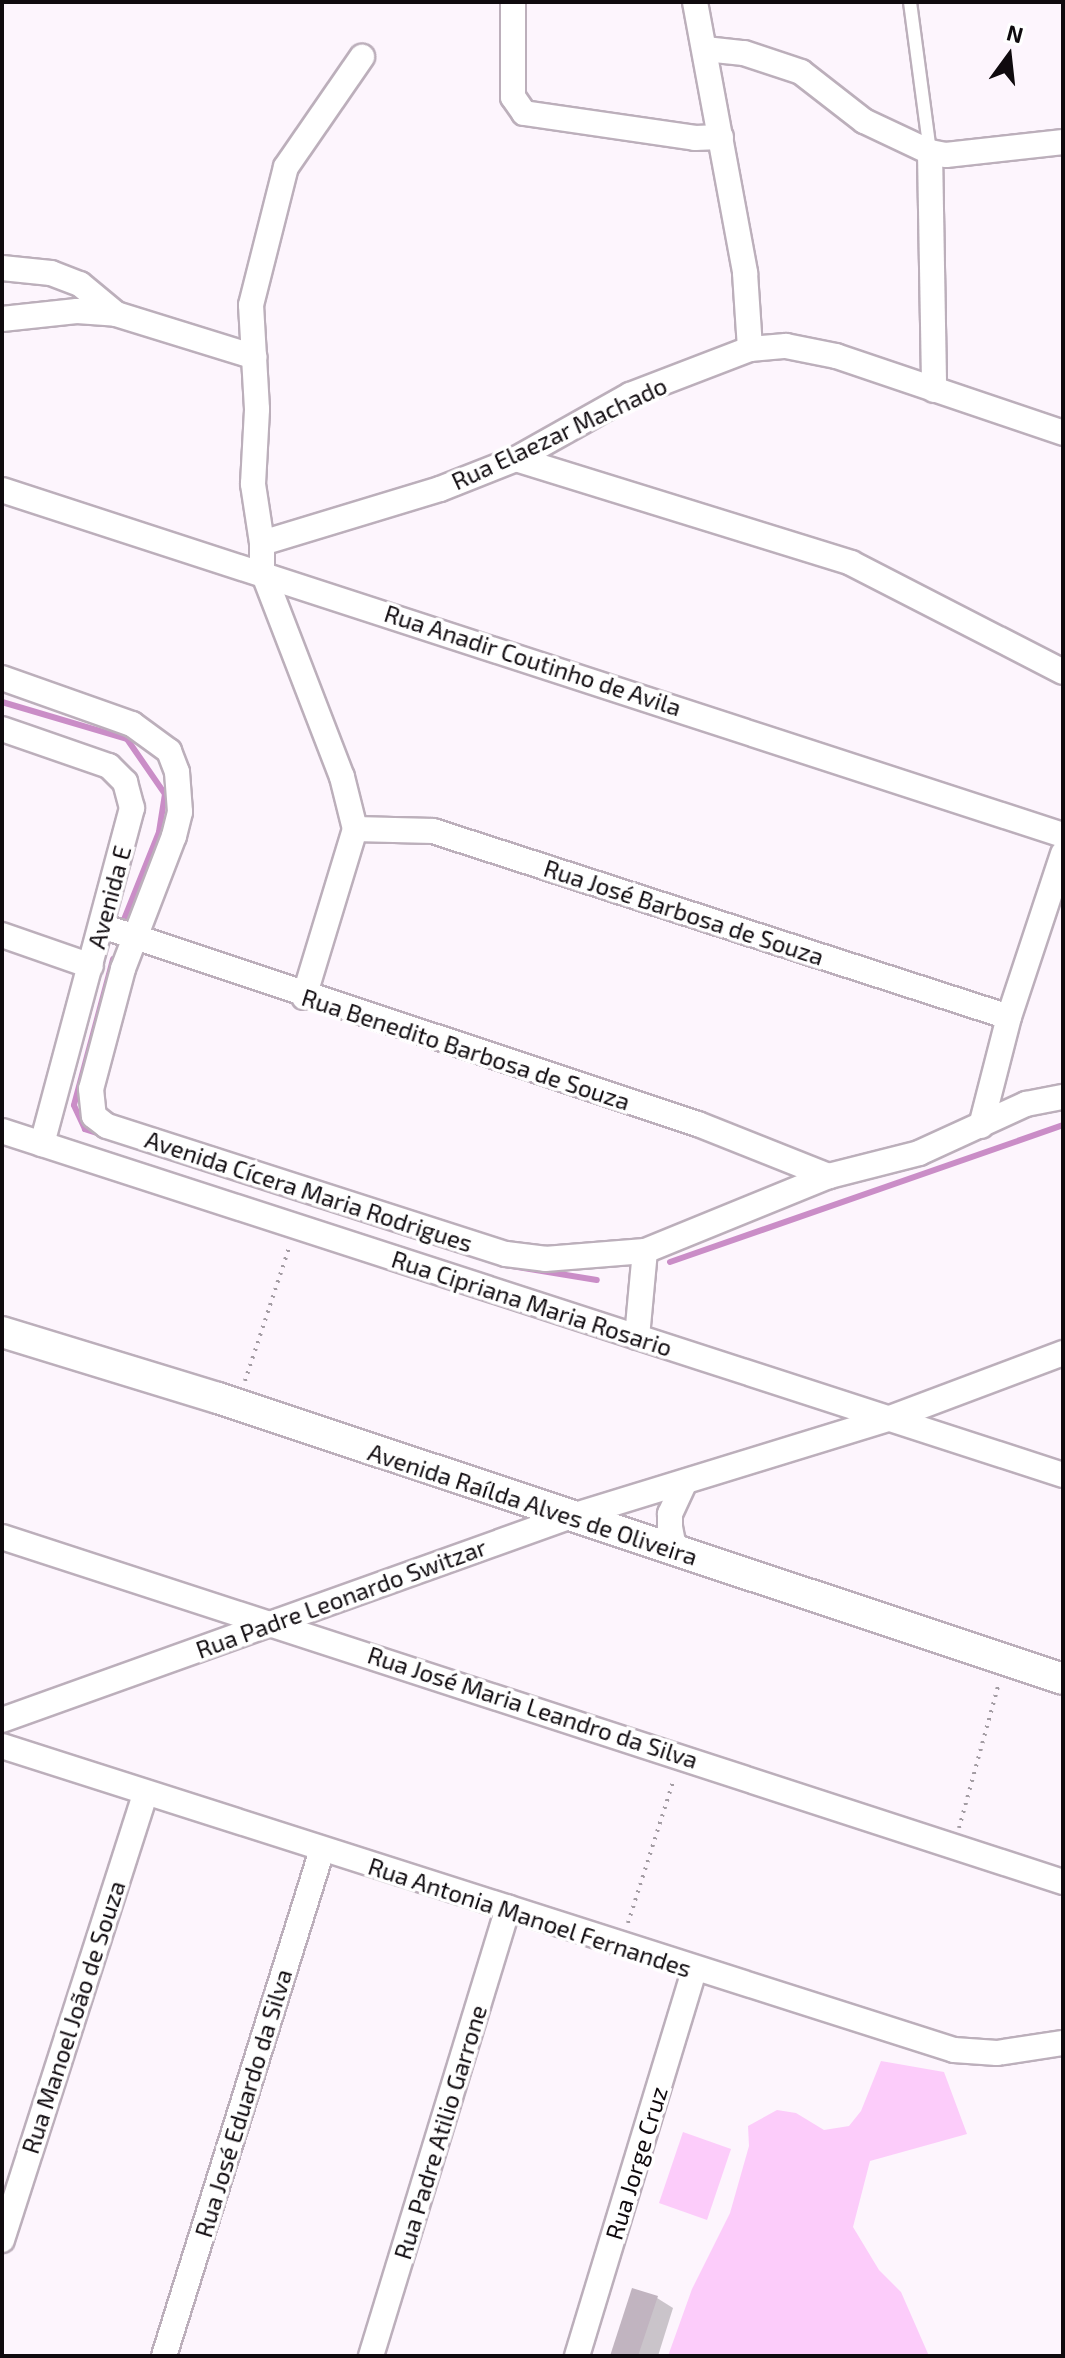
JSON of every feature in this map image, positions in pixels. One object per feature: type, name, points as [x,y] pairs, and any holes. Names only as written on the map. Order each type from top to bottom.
[{"type":"street","points":[[513,2],[513,97],[524,113],[695,138],[721,137]]},
{"type":"street","points":[[695,2],[745,273],[750,349]]},
{"type":"street","points":[[705,49],[744,53],[801,72],[864,121],[930,152],[946,155],[1063,142]]},
{"type":"street","points":[[304,997],[355,829],[342,777],[262,570],[262,543],[253,484],[255,357],[251,305],[286,167],[362,57]]},
{"type":"street","points":[[930,152],[934,390]]},
{"type":"street","points":[[2,268],[51,273],[80,284],[116,314]]},
{"type":"street","points":[[2,319],[77,311],[116,314],[255,357]]},
{"type":"street","name":"Rua Elaezar Machado","points":[[262,543],[440,489],[516,459],[630,395],[750,349],[786,346],[836,356],[1063,433]]},
{"type":"street","points":[[516,459],[851,563],[1063,672]]},
{"type":"street","name":"Rua Anadir Coutinho de Avila","points":[[2,490],[262,570],[1063,835]]},
{"type":"street","name":"Avenida Cícera Maria Rodrigues","points":[[2,678],[132,724],[169,751],[181,791],[180,812],[103,1034],[91,1089],[94,1116],[107,1126],[506,1254],[545,1259],[645,1251],[829,1176],[919,1153],[1026,1104],[1063,1097]]},
{"type":"street","name":"Avenida E","points":[[2,729],[80,753],[109,766],[125,782],[132,808],[42,1144]]},
{"type":"street","name":"Rua José Barbosa de Souza","points":[[355,829],[433,831],[1009,1017]]},
{"type":"street","points":[[981,1126],[1009,1017],[1063,854]]},
{"type":"street","name":"Rua Benedito Barbosa de Souza","points":[[102,926],[304,997],[698,1124],[829,1176]]},
{"type":"street","points":[[2,935],[91,966]]},
{"type":"street","name":"Rua Cipriana Maria Rosario","points":[[2,1131],[1063,1475]]},
{"type":"street","points":[[637,1337],[645,1251]]},
{"type":"street","name":"Avenida Raílda Alves de Oliveira","points":[[2,1332],[237,1406],[1063,1679]]},
{"type":"street","name":"Rua Padre Leonardo Switzar","points":[[2,1720],[569,1517],[683,1486],[890,1418],[1063,1353]]},
{"type":"street","points":[[683,1486],[670,1514],[670,1527],[673,1543],[685,1553]]},
{"type":"street","name":"Rua José Maria Leandro da Silva","points":[[2,1537],[682,1755],[1063,1882]]},
{"type":"street","name":"Rua Antonia Manoel Fernandes","points":[[2,1746],[508,1907],[694,1971],[954,2050],[997,2053],[1063,2043]]},
{"type":"street","name":"Rua Manoel João de Souza","points":[[2,2240],[145,1794]]},
{"type":"street","name":"Rua José Eduardo da Silva","points":[[164,2356],[322,1850]]},
{"type":"street","name":"Rua Padre Atilio Garrone","points":[[371,2356],[508,1907]]},
{"type":"street","name":"Rua Jorge Cruz","points":[[577,2356],[694,1971]]},
{"type":"lane","points":[[910,2],[930,152]]},
{"type":"path","points":[[237,1406],[296,1226]]},
{"type":"path","points":[[955,1846],[1005,1660]]},
{"type":"path","points":[[621,1945],[682,1755]]},
{"type":"shaded area","points":[[881,2061],[944,2072],[967,2134],[870,2161],[853,2227],[879,2270],[901,2292],[929,2356],[668,2356],[692,2289],[730,2213],[749,2146],[748,2126],[777,2110],[796,2113],[824,2130],[849,2126],[861,2111]]},
{"type":"shaded area","points":[[683,2132],[731,2149],[707,2220],[659,2203]]},
{"type":"building","points":[[632,2288],[658,2296],[638,2356],[610,2356]]},
{"type":"waterway","points":[[2,702],[127,739],[165,794],[159,832],[125,917]]},
{"type":"waterway","points":[[103,1135],[85,1129],[74,1105],[113,959]]},
{"type":"waterway","points":[[670,1262],[1063,1125]]},
{"type":"waterway","points":[[505,1265],[597,1280]]}]
